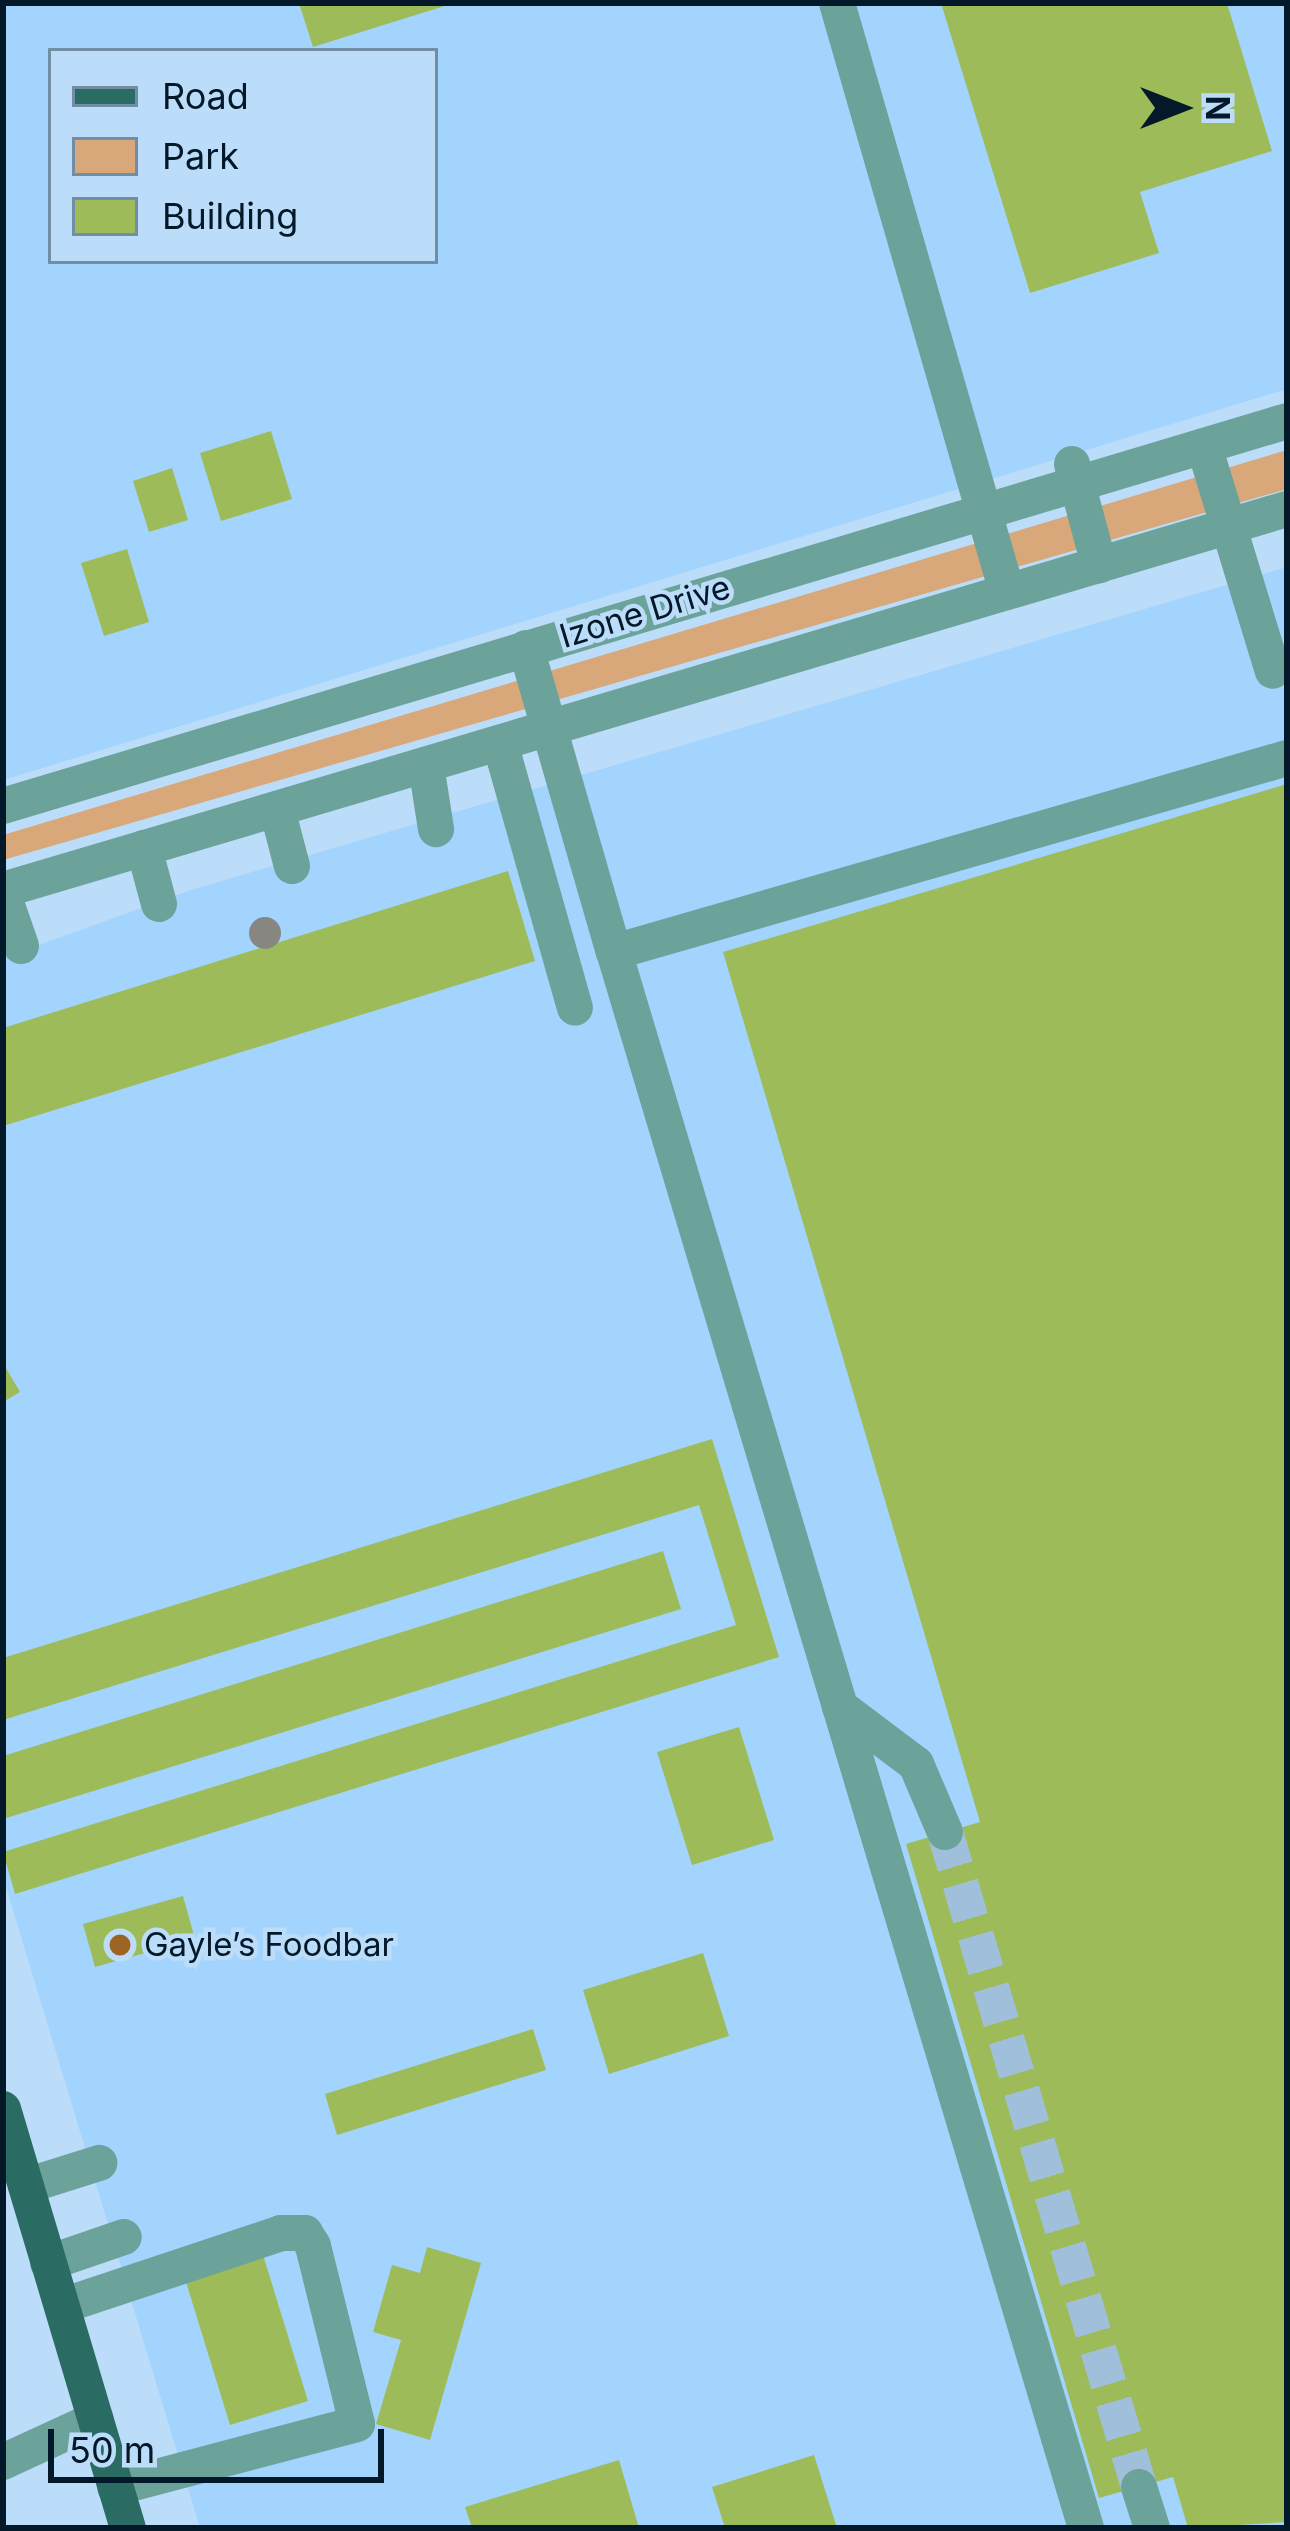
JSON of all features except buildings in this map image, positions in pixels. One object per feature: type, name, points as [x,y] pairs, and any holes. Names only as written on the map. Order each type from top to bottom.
[{"type":"main road","points":[[3,2109],[128,2528]]},
{"type":"street","points":[[837,3],[1007,592]]},
{"type":"street","name":"Izone Drive","points":[[3,806],[984,511],[1074,471],[1204,446],[1287,421]]},
{"type":"street","points":[[1204,446],[1273,671]]},
{"type":"street","points":[[1074,471],[1099,565]]},
{"type":"street","points":[[21,946],[3,892],[1287,509]]},
{"type":"street","points":[[526,647],[1086,2528]]},
{"type":"street","points":[[500,743],[575,1008]]},
{"type":"street","points":[[614,952],[1287,758]]},
{"type":"street","points":[[426,765],[436,829]]},
{"type":"street","points":[[277,809],[292,866]]},
{"type":"street","points":[[144,848],[159,904]]},
{"type":"street","points":[[841,1708],[916,1764],[945,1832]]},
{"type":"street","points":[[26,2186],[99,2163]]},
{"type":"street","points":[[62,2306],[281,2233],[304,2233],[314,2246],[357,2424],[116,2488]]},
{"type":"street","points":[[49,2263],[124,2236]]},
{"type":"street","points":[[3,2462],[96,2420]]},
{"type":"street","points":[[1139,2487],[1152,2528]]},
{"type":"shaded area","points":[[3,3],[1287,3],[1287,389],[3,780]]},
{"type":"shaded area","points":[[1287,567],[1287,2528],[200,2528],[3,1877],[3,958],[191,890]]},
{"type":"green space","points":[[1287,450],[1287,489],[3,860],[3,835]]},
{"type":"tunnel","points":[[945,1832],[1139,2487]]},
{"type":"place","name":"Gayle’s Foodbar","points":[[120,1945]]}]
